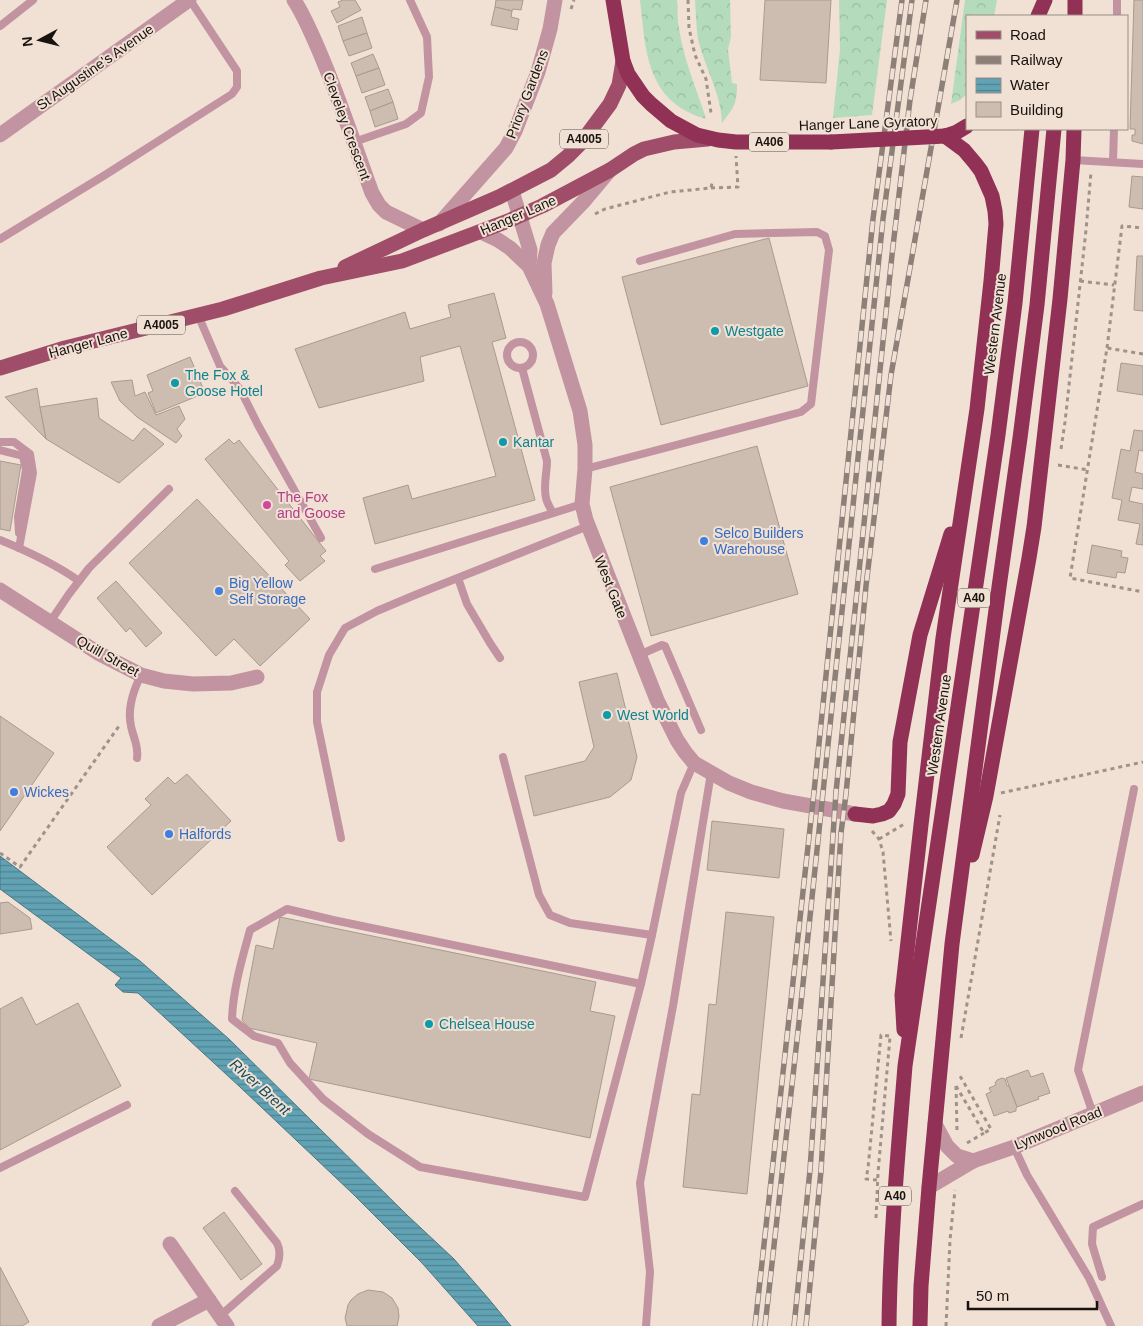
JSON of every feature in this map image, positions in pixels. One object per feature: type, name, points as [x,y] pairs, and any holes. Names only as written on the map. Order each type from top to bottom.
[{"type":"highway","name":"Hanger Lane Gyratory","points":[[613,0],[623,61],[631,79],[651,104],[671,121],[708,138],[736,142],[830,142],[945,136],[966,127]]},
{"type":"highway","points":[[1038,15],[1044,0]]},
{"type":"highway","points":[[1074,0],[1075,15]]},
{"type":"highway","name":"Western Avenue","points":[[889,1326],[889,1288],[895,1181],[905,1066],[998,435],[1032,130]]},
{"type":"highway","name":"A40","points":[[920,1326],[921,1286],[929,1188],[952,944],[1037,306],[1054,130]]},
{"type":"highway","name":"A40","points":[[952,944],[986,796],[1030,550],[1060,299],[1073,160],[1074,130]]},
{"type":"highway","name":"A40","points":[[905,1066],[902,995],[943,638],[977,409],[996,218],[992,196],[981,171],[964,150],[945,136]]},
{"type":"highway","points":[[855,814],[873,816],[889,811],[898,794],[900,742],[920,635],[965,487]]},
{"type":"main road","name":"Hanger Lane","points":[[321,278],[512,191],[551,170],[581,143],[610,104],[619,85],[623,61]]},
{"type":"main road","name":"Hanger Lane","points":[[0,368],[65,348],[198,315],[321,278],[402,261],[520,216],[610,170],[644,149],[674,142],[708,138]]},
{"type":"street","name":"St Augustine's Avenue","points":[[0,135],[190,0]]},
{"type":"street","name":"Cleveley Crescent","points":[[294,0],[314,37],[372,193],[379,206],[386,212],[423,230]]},
{"type":"street","name":"Priory Gardens","points":[[439,224],[506,148],[515,131],[538,72],[550,29],[555,0]]},
{"type":"street","name":"West Gate","points":[[547,304],[544,263],[548,244],[553,233],[584,201],[610,170]]},
{"type":"street","name":"West Gate","points":[[512,191],[530,250],[530,266]]},
{"type":"street","name":"West Gate","points":[[481,232],[510,248],[530,266],[547,304],[580,411],[585,445],[582,504],[588,526],[657,700],[677,740],[694,763],[729,783],[751,792],[784,801],[855,814]]},
{"type":"street","name":"Quill Street","points":[[0,590],[98,653],[141,675],[164,681],[193,684],[231,683],[257,677]]},
{"type":"street","name":"Lynwood Road","points":[[929,1188],[957,1172],[972,1154],[1014,1147],[1143,1093]]},
{"type":"street","points":[[935,1124],[947,1146],[957,1156],[972,1154]]},
{"type":"street","points":[[170,1244],[223,1321]]},
{"type":"street","points":[[159,1326],[209,1300]]},
{"type":"lane","points":[[0,26],[33,0]]},
{"type":"lane","points":[[0,239],[208,110],[232,94],[238,87],[237,71],[190,0]]},
{"type":"lane","points":[[354,142],[406,124],[422,113],[429,77],[427,37],[410,0]]},
{"type":"lane","points":[[1117,0],[1117,15]]},
{"type":"lane","points":[[1113,161],[1114,130]]},
{"type":"lane","points":[[1073,160],[1143,164]]},
{"type":"lane","points":[[585,469],[801,412],[811,404],[830,250],[825,236],[817,232],[735,234],[640,261]]},
{"type":"lane","points":[[198,315],[220,366],[240,389],[262,434],[321,538]]},
{"type":"lane","points":[[522,368],[547,461],[546,498],[553,513]]},
{"type":"lane","points":[[0,442],[14,442],[30,454],[33,473],[19,548]]},
{"type":"lane","points":[[0,450],[23,456],[26,470],[18,517],[19,548]]},
{"type":"lane","points":[[50,622],[89,568],[168,489]]},
{"type":"lane","points":[[375,569],[582,504]]},
{"type":"lane","points":[[341,838],[317,722],[317,692],[329,655],[345,628],[377,611],[588,526]]},
{"type":"lane","points":[[0,540],[66,572],[79,581]]},
{"type":"lane","points":[[458,578],[467,604],[500,658]]},
{"type":"lane","points":[[639,655],[662,645],[665,646],[701,730]]},
{"type":"lane","points":[[137,758],[138,752],[131,726],[130,712],[131,699],[141,675]]},
{"type":"lane","points":[[503,757],[539,895],[550,915],[570,923],[652,935]]},
{"type":"lane","points":[[641,984],[287,909],[250,930],[232,1004],[232,1019],[254,1036],[278,1044],[290,1063],[324,1100],[368,1134],[420,1167],[585,1197],[641,984],[681,793],[694,763]]},
{"type":"lane","points":[[646,1326],[650,1272],[640,1183],[673,1006],[711,773]]},
{"type":"lane","points":[[1093,1114],[1078,1070],[1134,789]]},
{"type":"lane","points":[[0,1168],[128,1105]]},
{"type":"lane","points":[[1014,1147],[1027,1175],[1089,1278],[1111,1326]]},
{"type":"lane","points":[[223,1321],[245,1295],[277,1266],[280,1259],[277,1243],[235,1191]]},
{"type":"lane","points":[[1102,1277],[1092,1244],[1093,1227],[1143,1204]]},
{"type":"path","points":[[688,0],[689,28],[695,55],[706,79],[711,114]]},
{"type":"path","points":[[587,218],[605,209],[670,192],[712,185],[738,186],[736,142]]},
{"type":"path","points":[[1143,228],[1122,226],[1107,348],[1070,578],[1143,592]]},
{"type":"path","points":[[1080,281],[1114,284]]},
{"type":"path","points":[[1107,348],[1143,354]]},
{"type":"path","points":[[1058,465],[1088,470]]},
{"type":"path","points":[[0,853],[20,867],[130,712]]},
{"type":"path","points":[[1004,793],[1143,762]]},
{"type":"path","points":[[855,814],[879,839],[884,852],[891,946]]},
{"type":"path","points":[[879,839],[905,823]]},
{"type":"path","points":[[881,1035],[890,1036],[877,1180],[866,1179],[877,1066],[881,1035]]},
{"type":"path","points":[[960,1076],[991,1129],[964,1144],[972,1154]]},
{"type":"path","points":[[957,1132],[956,1085],[984,1133]]},
{"type":"path","points":[[946,1326],[950,1240],[957,1172]]},
{"type":"green space","points":[[640,0],[677,0],[681,40],[706,119],[690,113],[674,103],[655,78],[646,48]]},
{"type":"green space","points":[[695,0],[730,0],[731,37],[728,49],[732,83],[737,84],[737,91],[734,105],[722,123],[719,101],[698,39]]},
{"type":"green space","points":[[839,0],[887,0],[872,115],[833,118],[840,49]]},
{"type":"green space","points":[[965,0],[997,0],[994,15],[966,15],[966,95],[951,104]]},
{"type":"water","name":"River Brent","points":[[0,856],[140,961],[229,1039],[454,1259],[511,1326],[478,1326],[422,1263],[353,1194],[138,993],[123,992],[115,985],[121,978],[0,889]]},
{"type":"building","points":[[355,0],[361,10],[337,23],[331,11],[340,7],[338,2]]},
{"type":"building","points":[[496,0],[523,0],[521,10],[513,9],[512,11],[495,7]]},
{"type":"building","points":[[765,0],[831,0],[826,83],[760,80]]},
{"type":"building","points":[[1134,0],[1143,0],[1143,144],[1132,141],[1135,129],[1130,129]]},
{"type":"building","points":[[495,7],[512,11],[511,17],[519,19],[517,30],[491,25]]},
{"type":"building","points":[[362,17],[367,33],[343,41],[338,26]]},
{"type":"building","points":[[367,33],[372,48],[349,56],[343,41]]},
{"type":"building","points":[[373,54],[379,68],[356,76],[351,63]]},
{"type":"building","points":[[379,68],[385,85],[362,93],[356,76]]},
{"type":"building","points":[[388,89],[393,102],[370,111],[365,97]]},
{"type":"building","points":[[393,102],[398,119],[375,127],[370,111]]},
{"type":"building","points":[[1132,176],[1143,177],[1143,209],[1129,207]]},
{"type":"building","name":"Westgate","points":[[769,238],[808,386],[661,425],[622,277]]},
{"type":"building","points":[[1137,256],[1143,256],[1143,311],[1134,310]]},
{"type":"building","name":"Kantar","points":[[494,293],[506,338],[492,342],[535,500],[375,544],[363,498],[408,485],[412,499],[496,476],[460,346],[420,357],[424,381],[319,408],[295,349],[405,312],[410,329],[451,317],[448,305]]},
{"type":"building","name":"The Fox & Goose Hotel","points":[[190,357],[205,393],[156,413],[148,393],[153,391],[147,375]]},
{"type":"building","points":[[1121,363],[1143,366],[1143,395],[1117,391]]},
{"type":"building","points":[[132,380],[135,396],[145,392],[156,415],[179,406],[185,419],[177,429],[182,436],[176,443],[137,417],[120,401],[111,382]]},
{"type":"building","points":[[37,388],[40,407],[46,439],[5,397]]},
{"type":"building","points":[[97,398],[99,418],[133,441],[144,428],[164,444],[119,483],[46,439],[40,407]]},
{"type":"building","points":[[1134,430],[1143,431],[1143,451],[1139,450],[1135,472],[1143,474],[1143,489],[1132,487],[1129,501],[1143,504],[1143,545],[1136,544],[1140,524],[1118,520],[1122,500],[1112,498],[1121,449],[1130,451]]},
{"type":"building","name":"The Fox and Goose","points":[[229,439],[234,444],[239,440],[326,551],[320,556],[325,561],[300,581],[285,565],[289,561],[205,459]]},
{"type":"building","name":"Selco Builders Warehouse","points":[[757,446],[798,594],[651,636],[610,487]]},
{"type":"building","points":[[0,461],[21,465],[10,531],[0,529]]},
{"type":"building","name":"Big Yellow Self Storage","points":[[197,499],[310,619],[260,666],[234,639],[216,656],[129,563]]},
{"type":"building","points":[[1092,545],[1122,551],[1121,557],[1128,558],[1125,573],[1117,572],[1116,578],[1087,573]]},
{"type":"building","points":[[116,581],[162,633],[146,647],[130,628],[126,632],[97,598]]},
{"type":"building","name":"West World","points":[[617,673],[637,757],[631,780],[610,797],[534,816],[525,776],[585,761],[594,747],[579,682]]},
{"type":"building","name":"Wickes","points":[[0,716],[54,753],[0,831]]},
{"type":"building","name":"Halfords","points":[[187,774],[231,821],[152,895],[107,847],[151,805],[145,799],[168,777],[175,784]]},
{"type":"building","points":[[712,821],[784,829],[779,878],[707,870]]},
{"type":"building","points":[[8,902],[30,918],[32,929],[0,934],[0,903]]},
{"type":"building","points":[[726,912],[774,917],[747,1194],[683,1187],[692,1094],[700,1095],[709,1004],[716,1005]]},
{"type":"building","name":"Chelsea House","points":[[280,917],[596,982],[590,1011],[615,1016],[590,1138],[309,1079],[317,1043],[249,1028],[242,1020],[256,945],[273,949]]},
{"type":"building","points":[[22,997],[36,1025],[78,1003],[121,1086],[0,1150],[0,1009]]},
{"type":"building","points":[[1028,1070],[1031,1077],[1043,1073],[1050,1093],[1017,1107],[1006,1078]]},
{"type":"building","points":[[1005,1079],[1007,1086],[1009,1086],[1017,1107],[1016,1111],[1009,1113],[1008,1111],[994,1116],[986,1094],[991,1092],[989,1088],[996,1085],[997,1080]]},
{"type":"building","points":[[224,1212],[262,1264],[241,1280],[203,1228]]},
{"type":"building","points":[[0,1267],[29,1322],[22,1326],[0,1326]]},
{"type":"building","points":[[368,1290],[383,1292],[392,1298],[398,1308],[397,1326],[347,1326],[345,1318],[348,1305],[358,1294]]},
{"type":"railway","points":[[755,1326],[814,792],[873,219],[902,0]]},
{"type":"railway","points":[[765,1326],[799,1022],[883,219],[912,0]]},
{"type":"railway","points":[[794,1326],[810,1170],[836,792],[892,255],[910,100],[926,0]]},
{"type":"railway","points":[[806,1326],[821,1171],[841,833],[866,586],[891,375],[957,0]]},
{"type":"place","name":"Westgate","points":[[715,331]]},
{"type":"place","name":"The Fox & Goose Hotel","points":[[175,383]]},
{"type":"place","name":"Kantar","points":[[503,442]]},
{"type":"place","name":"The Fox and Goose","points":[[267,505]]},
{"type":"place","name":"Selco Builders Warehouse","points":[[704,541]]},
{"type":"place","name":"Big Yellow Self Storage","points":[[219,591]]},
{"type":"place","name":"West World","points":[[607,715]]},
{"type":"place","name":"Wickes","points":[[14,792]]},
{"type":"place","name":"Halfords","points":[[169,834]]},
{"type":"place","name":"Chelsea House","points":[[429,1024]]}]
